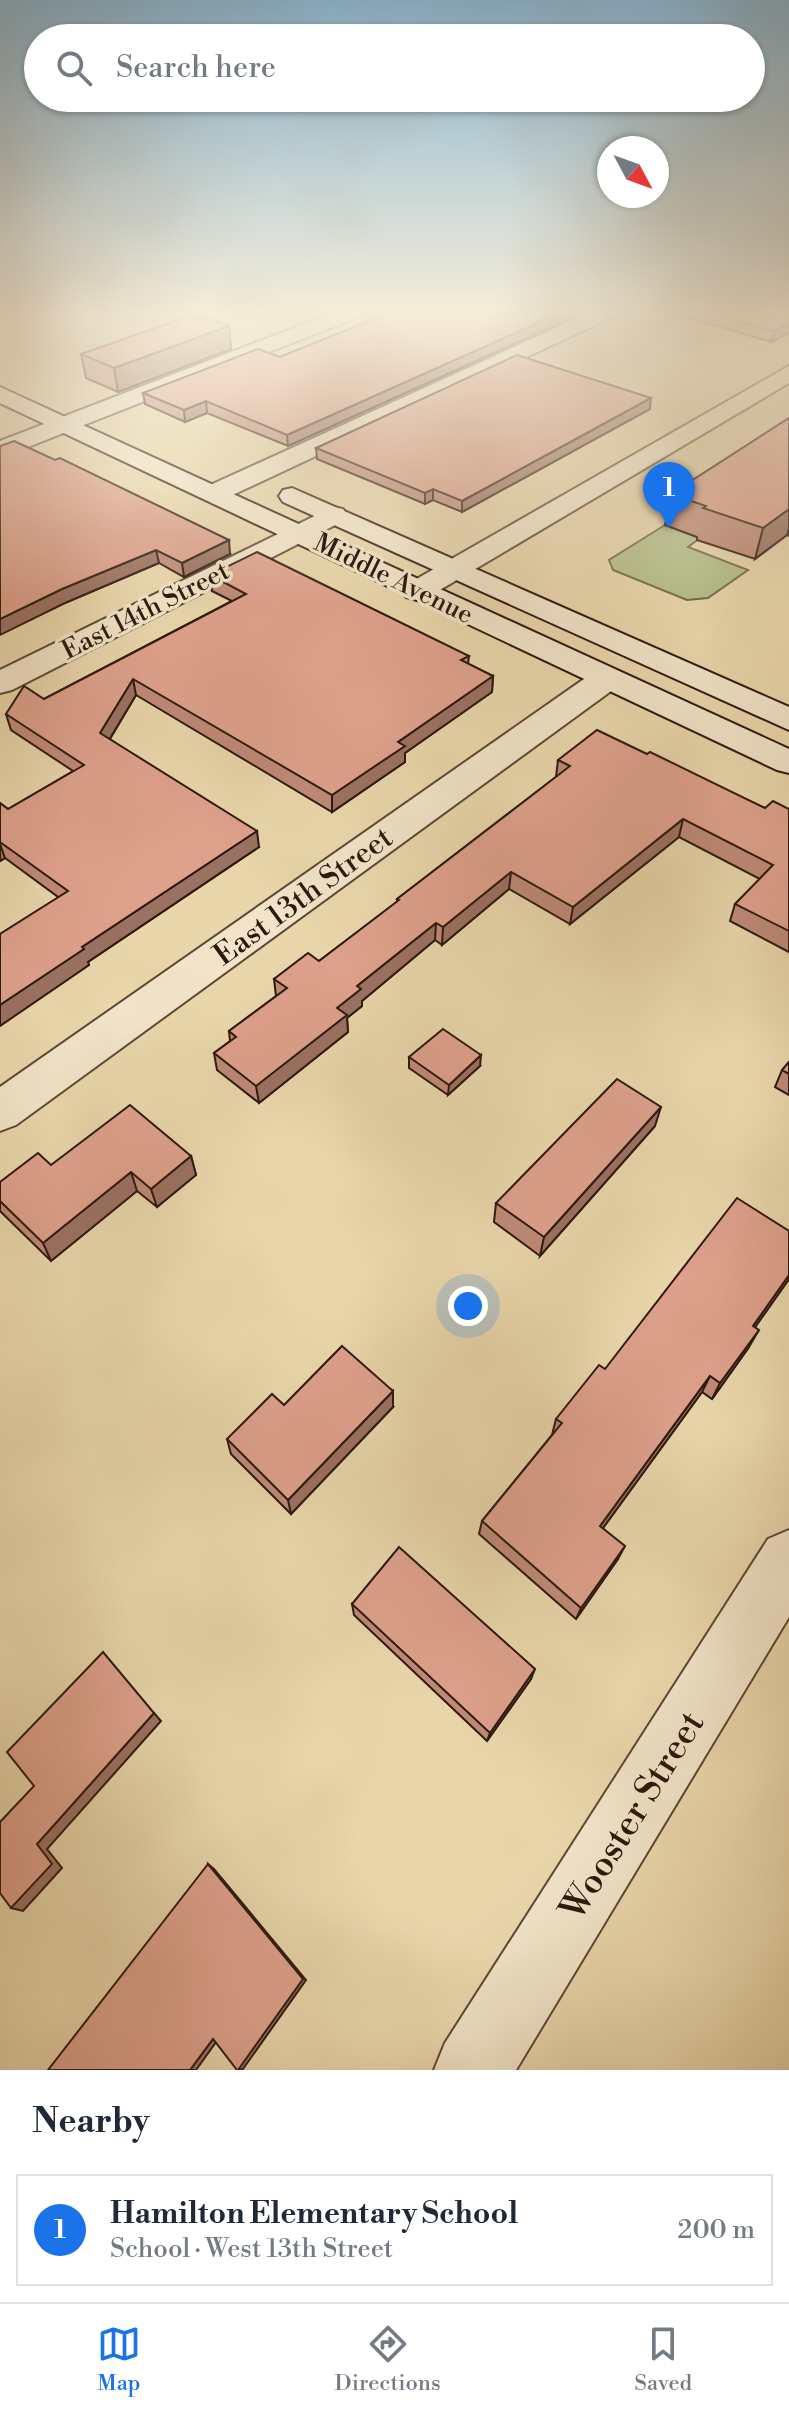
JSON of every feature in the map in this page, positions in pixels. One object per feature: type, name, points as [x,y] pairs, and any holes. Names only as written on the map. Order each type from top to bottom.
[{"type":"street","name":"Middle Avenue","points":[[33,410],[789,762]]},
{"type":"street","points":[[93,410],[154,436]]},
{"type":"street","points":[[0,450],[105,410]]},
{"type":"street","points":[[215,493],[398,410]]},
{"type":"street","points":[[417,591],[726,410]]},
{"type":"street","name":"Middle Avenue","points":[[223,466],[789,720]]},
{"type":"street","name":"East 14th Street","points":[[0,683],[333,515]]},
{"type":"street","name":"East 13th Street","points":[[0,1112],[606,679]]},
{"type":"street","name":"Wooster Street","points":[[472,2070],[789,1560]]},
{"type":"green space","points":[[665,525],[700,538],[688,547],[748,570],[708,598],[687,600],[613,570],[609,560]]},
{"type":"building","points":[[226,410],[344,410],[287,435]]},
{"type":"building","points":[[399,410],[630,410],[462,501],[433,489],[425,493],[316,448]]},
{"type":"building","points":[[789,418],[789,509],[763,528],[671,494]]},
{"type":"building","points":[[14,441],[55,460],[60,458],[229,540],[182,563],[156,550],[0,619],[0,446]]},
{"type":"building","points":[[257,552],[469,656],[461,660],[493,676],[398,742],[405,746],[332,795],[133,679],[100,733],[257,831],[0,1005],[0,934],[68,891],[0,842],[0,803],[8,809],[84,765],[6,714],[24,686],[44,699],[246,594],[210,575]]},
{"type":"building","points":[[597,730],[765,808],[773,801],[789,809],[789,931],[735,904],[773,865],[683,819],[573,907],[511,872],[443,927],[436,923],[357,986],[361,989],[337,1008],[347,1015],[256,1086],[214,1053],[236,1037],[229,1031],[287,988],[274,979],[308,953],[319,961],[399,900],[570,766],[558,760]]},
{"type":"building","points":[[443,1029],[481,1055],[449,1085],[409,1057]]},
{"type":"building","points":[[789,1062],[789,1074],[782,1070]]},
{"type":"building","points":[[617,1079],[661,1107],[544,1237],[496,1203]]},
{"type":"building","points":[[130,1105],[191,1156],[151,1189],[131,1172],[43,1243],[0,1201],[0,1182],[38,1153],[51,1165]]},
{"type":"building","points":[[737,1198],[789,1231],[789,1275],[753,1326],[759,1330],[720,1383],[710,1376],[600,1526],[625,1546],[581,1608],[482,1521],[562,1423],[556,1419],[599,1365],[605,1369]]},
{"type":"building","points":[[342,1346],[393,1391],[288,1500],[227,1439],[272,1394],[284,1405]]},
{"type":"building","points":[[399,1547],[535,1669],[490,1733],[352,1604]]},
{"type":"building","points":[[103,1652],[154,1713],[37,1844],[52,1864],[11,1908],[0,1893],[0,1822],[34,1786],[7,1752]]},
{"type":"building","points":[[208,1864],[303,1979],[238,2070],[213,2039],[190,2070],[48,2070]]},
{"type":"place","name":"Hamilton Elementary School","points":[[669,528]]}]
